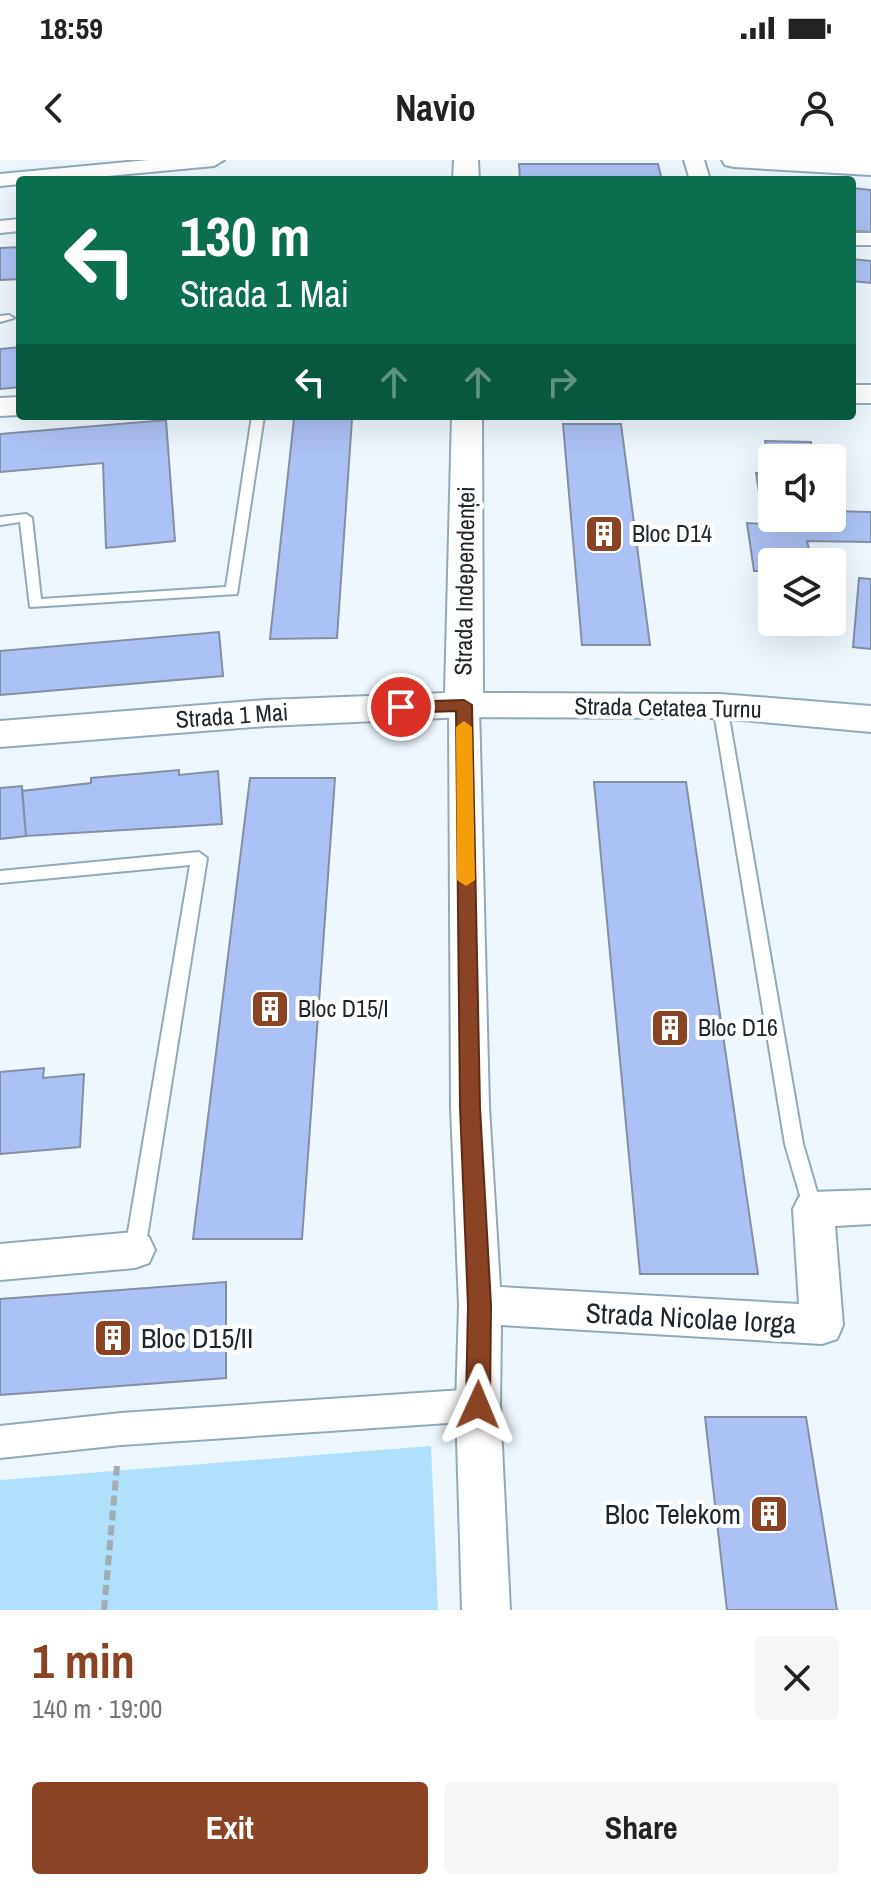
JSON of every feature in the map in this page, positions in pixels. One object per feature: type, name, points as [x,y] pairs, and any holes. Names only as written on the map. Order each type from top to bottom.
[{"type":"street","points":[[43,176],[214,160]]},
{"type":"street","points":[[734,160],[871,167]]},
{"type":"street","name":"Strada Independenței","points":[[467,420],[464,705],[470,1091],[480,1305],[478,1405],[486,1610]]},
{"type":"street","name":"Strada Cetatea Turnu","points":[[464,705],[720,706],[871,719]]},
{"type":"street","name":"Strada 1 Mai","points":[[0,734],[267,713],[464,705]]},
{"type":"street","points":[[813,1209],[871,1207]]},
{"type":"street","name":"Strada Nicolae Iorga","points":[[480,1305],[822,1325],[813,1209]]},
{"type":"street","points":[[0,1262],[135,1250]]},
{"type":"street","points":[[0,1442],[121,1429],[478,1405]]},
{"type":"lane","points":[[0,521],[26,518],[35,604],[232,591],[257,420]]},
{"type":"lane","points":[[720,706],[794,1144],[813,1209]]},
{"type":"lane","points":[[0,877],[199,858],[135,1250]]},
{"type":"path","points":[[104,1610],[121,1429]]},
{"type":"shaded area","points":[[431,1446],[438,1610],[0,1610],[0,1480]]},
{"type":"building","points":[[519,164],[658,164],[661,176],[520,176]]},
{"type":"building","points":[[856,188],[871,190],[871,232],[856,231]]},
{"type":"building","points":[[16,247],[16,279],[0,280],[0,248]]},
{"type":"building","points":[[856,259],[871,261],[871,283],[856,281]]},
{"type":"building","points":[[16,347],[16,387],[0,389],[0,349]]},
{"type":"building","points":[[166,420],[175,541],[106,548],[103,463],[0,472],[0,434]]},
{"type":"building","points":[[294,420],[352,420],[337,638],[270,639]]},
{"type":"building","name":"Bloc D14","points":[[563,424],[621,424],[650,645],[582,645]]},
{"type":"building","points":[[765,441],[811,444],[766,444]]},
{"type":"building","points":[[846,511],[871,512],[871,542],[807,541],[809,548],[758,548],[758,571],[754,571],[747,523],[758,524],[758,532],[846,532]]},
{"type":"building","points":[[859,578],[871,579],[871,649],[853,647]]},
{"type":"building","points":[[219,632],[223,676],[0,695],[0,651]]},
{"type":"building","points":[[179,770],[179,775],[218,771],[222,824],[26,836],[22,791],[91,783],[91,778]]},
{"type":"building","name":"Bloc D15/I","points":[[250,778],[335,778],[302,1239],[193,1239]]},
{"type":"building","name":"Bloc D16","points":[[594,782],[686,782],[758,1274],[640,1274]]},
{"type":"building","points":[[22,786],[26,836],[0,839],[0,788]]},
{"type":"building","points":[[44,1068],[43,1078],[84,1074],[80,1147],[0,1154],[0,1072]]},
{"type":"building","name":"Bloc D15/II","points":[[226,1282],[226,1378],[0,1395],[0,1299]]},
{"type":"building","name":"Bloc Telekom","points":[[705,1417],[806,1417],[837,1610],[727,1610]]},
{"type":"slow traffic","points":[[464,727],[466,880]]},
{"type":"place","name":"Bloc D14","points":[[604,534]]},
{"type":"place","name":"Bloc D15/I","points":[[270,1009]]},
{"type":"place","name":"Bloc D16","points":[[670,1028]]},
{"type":"place","name":"Bloc D15/II","points":[[113,1338]]},
{"type":"place","name":"Bloc Telekom","points":[[769,1514]]},
{"type":"route","points":[[401,707],[464,705],[470,1107],[480,1305],[478,1405]]}]
